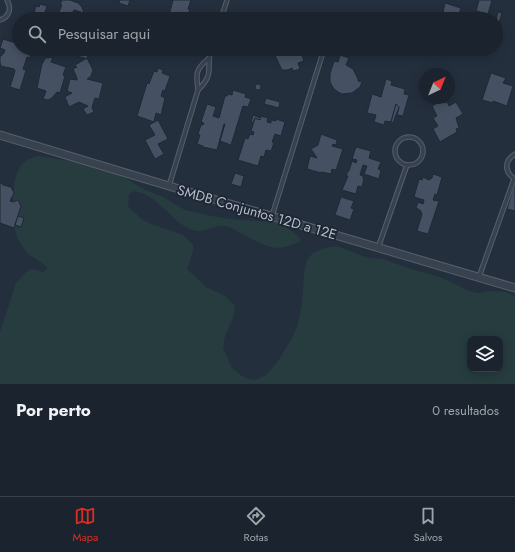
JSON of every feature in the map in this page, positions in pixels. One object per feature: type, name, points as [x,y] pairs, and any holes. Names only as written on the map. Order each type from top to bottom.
[{"type":"street","name":"SMDB Conjuntos 12D a 12E","points":[[0,135],[515,288]]},
{"type":"lane","points":[[0,20],[6,18],[10,10],[8,0]]},
{"type":"lane","points":[[223,12],[227,0]]},
{"type":"lane","points":[[169,186],[198,90],[209,77],[209,56]]},
{"type":"lane","points":[[272,216],[322,56]]},
{"type":"lane","points":[[198,90],[196,75],[197,71],[208,59]]},
{"type":"lane","points":[[412,138],[419,142],[423,150],[423,154],[419,161],[411,165],[407,165],[400,161],[396,153],[396,148],[400,141],[412,138]]},
{"type":"lane","points":[[479,277],[515,179],[508,172],[507,164],[508,160],[515,154]]},
{"type":"lane","points":[[378,248],[407,165]]},
{"type":"green space","points":[[38,156],[97,165],[163,197],[185,210],[239,220],[276,222],[282,224],[297,235],[301,241],[289,246],[273,248],[226,226],[219,226],[201,231],[192,230],[179,222],[156,201],[142,193],[134,191],[129,194],[128,207],[143,220],[183,235],[193,245],[193,251],[187,269],[206,287],[225,296],[235,306],[233,318],[225,336],[223,348],[232,368],[248,379],[255,380],[266,375],[278,361],[291,340],[298,324],[302,304],[304,275],[306,263],[309,257],[313,253],[325,248],[337,246],[368,258],[383,259],[440,277],[472,292],[505,292],[515,296],[515,384],[0,384],[0,332],[16,283],[31,269],[43,272],[48,268],[25,251],[18,239],[14,225],[14,183],[16,175],[22,164],[29,159]]},
{"type":"building","points":[[62,0],[70,0],[78,3],[82,7],[84,12],[74,10],[73,12],[59,12],[62,5],[60,5]]},
{"type":"building","points":[[120,0],[130,0],[128,6],[119,3]]},
{"type":"building","points":[[173,0],[191,0],[188,9],[190,9],[189,12],[170,12]]},
{"type":"building","points":[[479,0],[492,0],[489,12],[476,11]]},
{"type":"building","points":[[445,3],[461,8],[460,12],[443,12]]},
{"type":"building","points":[[40,4],[47,6],[45,12],[34,12],[36,6],[39,7]]},
{"type":"building","points":[[3,39],[12,42],[12,56],[30,56],[30,58],[27,57],[23,69],[26,70],[20,90],[10,87],[15,71],[14,69],[1,66],[0,57],[5,50],[0,48]]},
{"type":"building","points":[[77,56],[88,56],[87,59]]},
{"type":"building","points":[[275,56],[302,56],[304,61],[298,63],[300,69],[293,71],[292,68],[282,70]]},
{"type":"building","points":[[340,56],[349,58],[346,65],[353,69],[358,81],[362,82],[360,87],[352,93],[342,94],[338,92],[334,89],[330,82],[330,74],[334,61],[338,62]]},
{"type":"building","points":[[46,57],[53,57],[51,62],[66,67],[60,93],[57,92],[48,100],[43,99],[46,91],[37,88],[42,64]]},
{"type":"building","points":[[87,58],[93,70],[91,76],[87,79],[103,83],[99,99],[95,98],[92,107],[94,112],[87,115],[83,109],[88,106],[79,102],[69,107],[65,97],[72,93],[67,91],[70,79],[77,80],[73,69],[77,67],[75,65]]},
{"type":"building","points":[[158,68],[163,70],[162,73],[170,76],[165,91],[163,90],[161,96],[165,98],[161,115],[156,113],[154,122],[137,116],[147,83],[149,84],[154,71],[157,72]]},
{"type":"building","points":[[491,73],[506,78],[503,83],[513,86],[507,106],[493,101],[493,103],[482,100]]},
{"type":"building","points":[[386,79],[392,81],[391,85],[405,89],[404,94],[409,95],[403,116],[397,115],[399,107],[396,104],[391,122],[385,121],[384,125],[374,122],[376,115],[367,113],[372,94],[381,97]]},
{"type":"building","points":[[258,84],[261,87],[258,90],[255,87]]},
{"type":"building","points":[[233,90],[246,94],[245,97],[251,99],[248,107],[243,106],[231,145],[220,141],[225,124],[217,150],[197,144],[201,125],[204,123],[201,122],[207,104],[216,107],[213,116],[219,118],[225,96],[228,94],[232,95]]},
{"type":"building","points":[[266,98],[280,102],[279,108],[264,104]]},
{"type":"building","points":[[456,102],[463,114],[456,118],[459,128],[456,129],[457,132],[440,142],[433,129],[438,126],[433,118],[437,116],[432,106],[436,104],[448,104],[449,106],[455,104]]},
{"type":"building","points":[[396,104],[399,107],[393,123],[391,122]]},
{"type":"building","points":[[253,115],[261,118],[260,120],[255,118],[253,123],[251,122]]},
{"type":"building","points":[[261,116],[268,118],[267,122],[271,123],[271,120],[276,121],[276,119],[285,122],[281,136],[275,134],[271,151],[266,150],[264,157],[261,156],[258,166],[238,160],[245,138],[248,139],[250,134],[253,135],[254,132],[251,131],[255,118],[260,120]]},
{"type":"building","points":[[158,120],[168,139],[158,144],[164,154],[155,159],[145,140],[155,135],[149,125]]},
{"type":"building","points":[[321,134],[337,140],[336,145],[333,144],[332,146],[343,149],[336,170],[332,169],[331,174],[307,169],[310,156],[317,158],[311,149],[318,145]]},
{"type":"building","points":[[356,147],[371,151],[369,158],[381,162],[378,169],[381,170],[379,179],[364,174],[367,166],[363,165],[360,175],[363,176],[364,179],[362,187],[358,186],[356,194],[342,190],[352,161],[356,163],[357,160],[352,159]]},
{"type":"building","points":[[235,173],[244,176],[241,187],[231,184]]},
{"type":"building","points":[[433,174],[442,177],[437,195],[435,194],[433,200],[439,201],[428,234],[417,231],[422,214],[420,210],[416,208],[418,202],[423,204],[424,200],[414,197],[419,179],[422,180],[423,177],[429,180],[432,178]]},
{"type":"building","points":[[0,182],[3,185],[11,187],[14,193],[10,201],[13,202],[18,200],[21,206],[14,228],[0,223]]},
{"type":"building","points":[[514,185],[515,186],[515,211],[507,209]]},
{"type":"building","points":[[341,197],[354,201],[351,208],[354,209],[350,220],[335,215]]},
{"type":"building","points":[[18,216],[24,218],[21,227],[15,225]]}]
